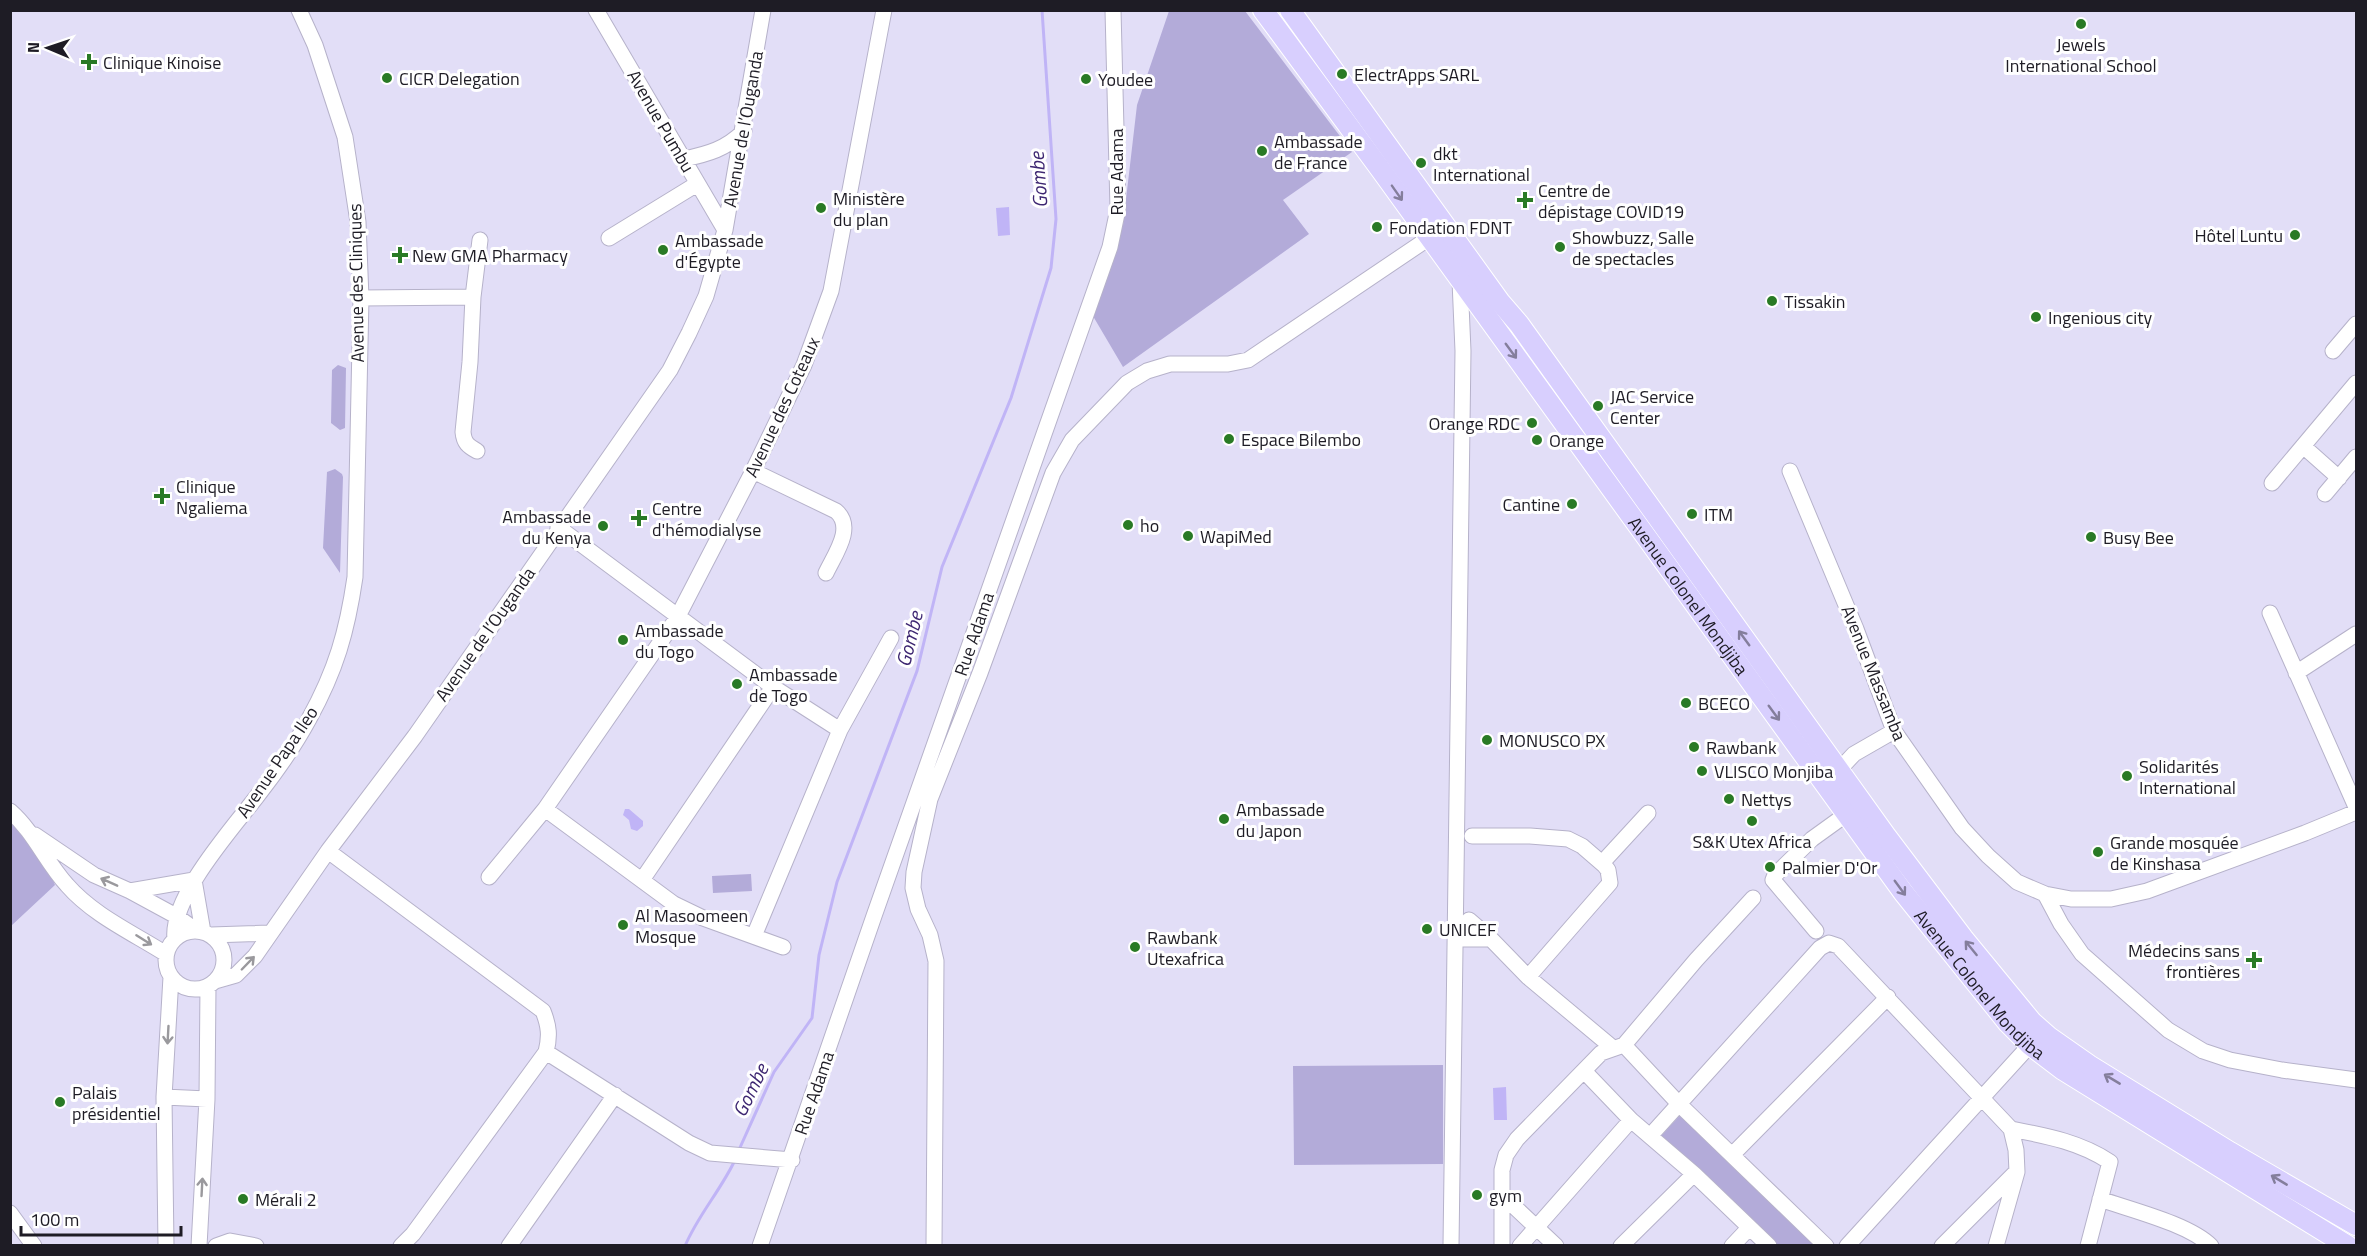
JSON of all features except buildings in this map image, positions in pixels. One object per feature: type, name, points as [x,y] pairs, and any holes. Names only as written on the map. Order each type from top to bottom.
[{"type":"main road","name":"Avenue Colonel Mondjiba","points":[[1265,10],[1519,324],[1760,677],[1855,809],[2032,1022],[2089,1065],[2356,1225]]},
{"type":"main road","points":[[1285,10],[1389,165]]},
{"type":"main road","name":"Avenue Colonel Mondjiba","points":[[1290,10],[1389,165],[1429,238],[1460,282],[1760,677],[1838,771],[1855,809],[1903,892],[1989,1001],[2030,1045],[2063,1070],[2320,1230],[2348,1245]]},
{"type":"main road","points":[[1460,282],[1477,270]]},
{"type":"street","name":"Avenue des Cliniques","points":[[299,10],[315,45],[345,137],[357,222],[360,298],[356,457]]},
{"type":"street","name":"Avenue Pumbu","points":[[596,10],[725,230]]},
{"type":"street","name":"Avenue de l’Ouganda","points":[[212,983],[236,975],[247,966],[328,851],[415,736],[558,527],[670,370],[706,296],[725,230],[744,131],[763,10]]},
{"type":"street","name":"Avenue des Coteaux","points":[[489,877],[545,809],[677,618],[753,471],[804,365],[831,291],[884,10]]},
{"type":"street","name":"Rue Adama","points":[[760,1245],[792,1160],[874,916],[1115,230],[1118,193],[1113,10]]},
{"type":"street","points":[[684,159],[719,150],[731,144],[744,131]]},
{"type":"street","points":[[609,238],[697,184]]},
{"type":"street","points":[[934,1245],[936,961],[930,935],[918,909],[913,888],[914,872],[930,799],[980,673],[1053,473],[1072,440],[1127,382],[1147,371],[1170,364],[1228,364],[1248,360],[1429,238]]},
{"type":"street","points":[[477,451],[463,440],[463,432],[470,362],[473,297],[480,240]]},
{"type":"street","points":[[1450,1245],[1463,351],[1460,282]]},
{"type":"street","points":[[360,298],[473,297]]},
{"type":"street","points":[[2333,351],[2356,324]]},
{"type":"street","points":[[2272,483],[2356,383]]},
{"type":"street","points":[[2303,446],[2339,478]]},
{"type":"street","name":"Avenue Papa Ileo","points":[[175,939],[176,916],[194,880],[260,792],[308,721],[335,666],[350,614],[355,577],[356,457]]},
{"type":"street","points":[[2325,494],[2356,457]]},
{"type":"street","points":[[753,471],[836,511],[843,517],[845,526],[826,573]]},
{"type":"street","name":"Avenue Massamba","points":[[1790,471],[1856,629],[1894,731],[1962,828],[2017,882],[2045,894],[2071,899],[2110,899],[2147,891],[2306,833],[2356,812]]},
{"type":"street","points":[[558,527],[772,687],[840,730]]},
{"type":"street","points":[[2270,613],[2356,807]]},
{"type":"street","points":[[2296,673],[2356,634]]},
{"type":"street","points":[[754,936],[840,730],[891,638]]},
{"type":"street","points":[[642,880],[772,687]]},
{"type":"street","points":[[1838,771],[1854,754],[1894,731]]},
{"type":"street","points":[[545,809],[674,904],[783,947]]},
{"type":"street","points":[[1816,931],[1773,880],[1775,875],[1812,838],[1855,809]]},
{"type":"street","points":[[10,811],[27,830],[67,886],[87,905],[166,954]]},
{"type":"street","points":[[1602,863],[1648,813]]},
{"type":"street","points":[[27,830],[94,875],[130,891],[204,933],[221,948],[224,957],[221,974],[212,983],[188,988],[176,982],[166,962],[166,954],[175,939],[184,933],[204,933],[270,933]]},
{"type":"street","points":[[1472,836],[1530,836],[1568,839],[1582,846],[1608,870],[1610,883],[1528,977]]},
{"type":"street","points":[[328,851],[543,1011],[549,1030],[550,1039],[546,1052],[413,1234],[401,1245]]},
{"type":"street","points":[[130,891],[194,880],[204,933]]},
{"type":"street","points":[[2045,894],[2061,924],[2082,954],[2168,1030],[2185,1041],[2203,1051],[2230,1060],[2356,1080]]},
{"type":"street","points":[[1502,1245],[1502,1170],[1506,1155],[1517,1139],[1601,1053],[1618,1046],[1753,898]]},
{"type":"street","points":[[1468,920],[1491,939],[1528,977],[1618,1046],[1826,1245]]},
{"type":"street","points":[[1455,939],[1491,939]]},
{"type":"street","points":[[1650,1136],[1820,948],[1829,944],[1838,946],[2011,1130],[2016,1150],[2017,1172],[1996,1245]]},
{"type":"street","points":[[166,1245],[164,1097],[171,976]]},
{"type":"street","points":[[199,1245],[212,983]]},
{"type":"street","points":[[1732,1155],[1888,997]]},
{"type":"street","points":[[1847,1245],[2030,1045]]},
{"type":"street","points":[[546,1052],[689,1143],[710,1153],[792,1160]]},
{"type":"street","points":[[1584,1071],[1631,1120],[1694,1174],[1768,1245]]},
{"type":"street","points":[[509,1245],[615,1095]]},
{"type":"street","points":[[164,1097],[207,1099]]},
{"type":"street","points":[[1520,1245],[1631,1120]]},
{"type":"street","points":[[2011,1130],[2069,1142],[2094,1152],[2110,1162],[2088,1245]]},
{"type":"street","points":[[1942,1245],[2017,1172]]},
{"type":"street","points":[[1621,1245],[1694,1174]]},
{"type":"street","points":[[1501,1194],[1557,1245]]},
{"type":"street","points":[[2100,1199],[2175,1225],[2203,1238],[2211,1245]]},
{"type":"street","points":[[10,1213],[34,1245]]},
{"type":"street","points":[[1732,1245],[1749,1227]]},
{"type":"street","points":[[216,1245],[230,1241],[256,1245]]},
{"type":"shaded area","points":[[1169,11],[1245,11],[1352,152],[1283,200],[1309,234],[1123,367],[1090,311],[1123,225],[1137,105]]},
{"type":"shaded area","points":[[1009,207],[1010,235],[998,236],[996,208]]},
{"type":"shaded area","points":[[338,365],[346,368],[345,428],[340,430],[331,423],[332,370]]},
{"type":"shaded area","points":[[335,469],[343,477],[340,573],[323,548],[327,472]]},
{"type":"shaded area","points":[[625,809],[629,809],[643,821],[643,826],[637,831],[631,829],[629,820],[623,815]]},
{"type":"shaded area","points":[[11,821],[43,855],[55,885],[11,926]]},
{"type":"shaded area","points":[[751,874],[752,891],[713,893],[712,876]]},
{"type":"shaded area","points":[[1443,1065],[1443,1164],[1294,1165],[1293,1066]]},
{"type":"shaded area","points":[[1506,1087],[1507,1120],[1494,1120],[1493,1088]]},
{"type":"shaded area","points":[[1682,1113],[1818,1242],[1814,1245],[1776,1245],[1661,1136]]},
{"type":"waterway","name":"Gombe","points":[[738,1152],[774,1072],[812,1018],[819,955],[837,882],[917,671],[942,567],[1011,398],[1051,268],[1056,219],[1042,10]]},
{"type":"waterway","name":"Gombe","points":[[685,1246],[735,1160]]},
{"type":"place","name":"Jewels International School","points":[[2081,24]]},
{"type":"place","name":"Clinique Kinoise","points":[[89,62]]},
{"type":"place","name":"ElectrApps SARL","points":[[1342,74]]},
{"type":"place","name":"CICR Delegation","points":[[387,78]]},
{"type":"place","name":"Youdee","points":[[1086,79]]},
{"type":"place","name":"Ambassade de France","points":[[1262,151]]},
{"type":"place","name":"dkt International","points":[[1421,163]]},
{"type":"place","name":"Centre de dépistage COVID19","points":[[1525,200]]},
{"type":"place","name":"Ministère du plan","points":[[821,208]]},
{"type":"place","name":"Fondation FDNT","points":[[1377,227]]},
{"type":"place","name":"Hôtel Luntu","points":[[2295,235]]},
{"type":"place","name":"Showbuzz, Salle de spectacles","points":[[1560,247]]},
{"type":"place","name":"Ambassade d'Égypte","points":[[663,250]]},
{"type":"place","name":"New GMA Pharmacy","points":[[400,255]]},
{"type":"place","name":"Tissakin","points":[[1772,301]]},
{"type":"place","name":"Ingenious city","points":[[2036,317]]},
{"type":"place","name":"JAC Service Center","points":[[1598,406]]},
{"type":"place","name":"Orange RDC","points":[[1532,423]]},
{"type":"place","name":"Espace Bilembo","points":[[1229,439]]},
{"type":"place","name":"Orange","points":[[1537,440]]},
{"type":"place","name":"Clinique Ngaliema","points":[[162,496]]},
{"type":"place","name":"Cantine","points":[[1572,504]]},
{"type":"place","name":"ITM","points":[[1692,514]]},
{"type":"place","name":"Centre d'hémodialyse","points":[[639,518]]},
{"type":"place","name":"ho","points":[[1128,525]]},
{"type":"place","name":"Ambassade du Kenya","points":[[603,526]]},
{"type":"place","name":"WapiMed","points":[[1188,536]]},
{"type":"place","name":"Busy Bee","points":[[2091,537]]},
{"type":"place","name":"Ambassade du Togo","points":[[623,640]]},
{"type":"place","name":"Ambassade de Togo","points":[[737,684]]},
{"type":"place","name":"BCECO","points":[[1686,703]]},
{"type":"place","name":"MONUSCO PX","points":[[1487,740]]},
{"type":"place","name":"Rawbank","points":[[1694,747]]},
{"type":"place","name":"VLISCO Monjiba","points":[[1702,771]]},
{"type":"place","name":"Solidarités International","points":[[2127,776]]},
{"type":"place","name":"Nettys","points":[[1729,799]]},
{"type":"place","name":"Ambassade du Japon","points":[[1224,819]]},
{"type":"place","name":"S&K Utex Africa","points":[[1752,821]]},
{"type":"place","name":"Grande mosquée de Kinshasa","points":[[2098,852]]},
{"type":"place","name":"Palmier D'Or","points":[[1770,867]]},
{"type":"place","name":"Al Masoomeen Mosque","points":[[623,925]]},
{"type":"place","name":"UNICEF","points":[[1427,929]]},
{"type":"place","name":"Rawbank Utexafrica","points":[[1135,947]]},
{"type":"place","name":"Médecins sans frontières","points":[[2254,960]]},
{"type":"place","name":"Palais présidentiel","points":[[60,1102]]},
{"type":"place","name":"gym","points":[[1477,1195]]},
{"type":"place","name":"Mérali 2","points":[[243,1199]]}]
